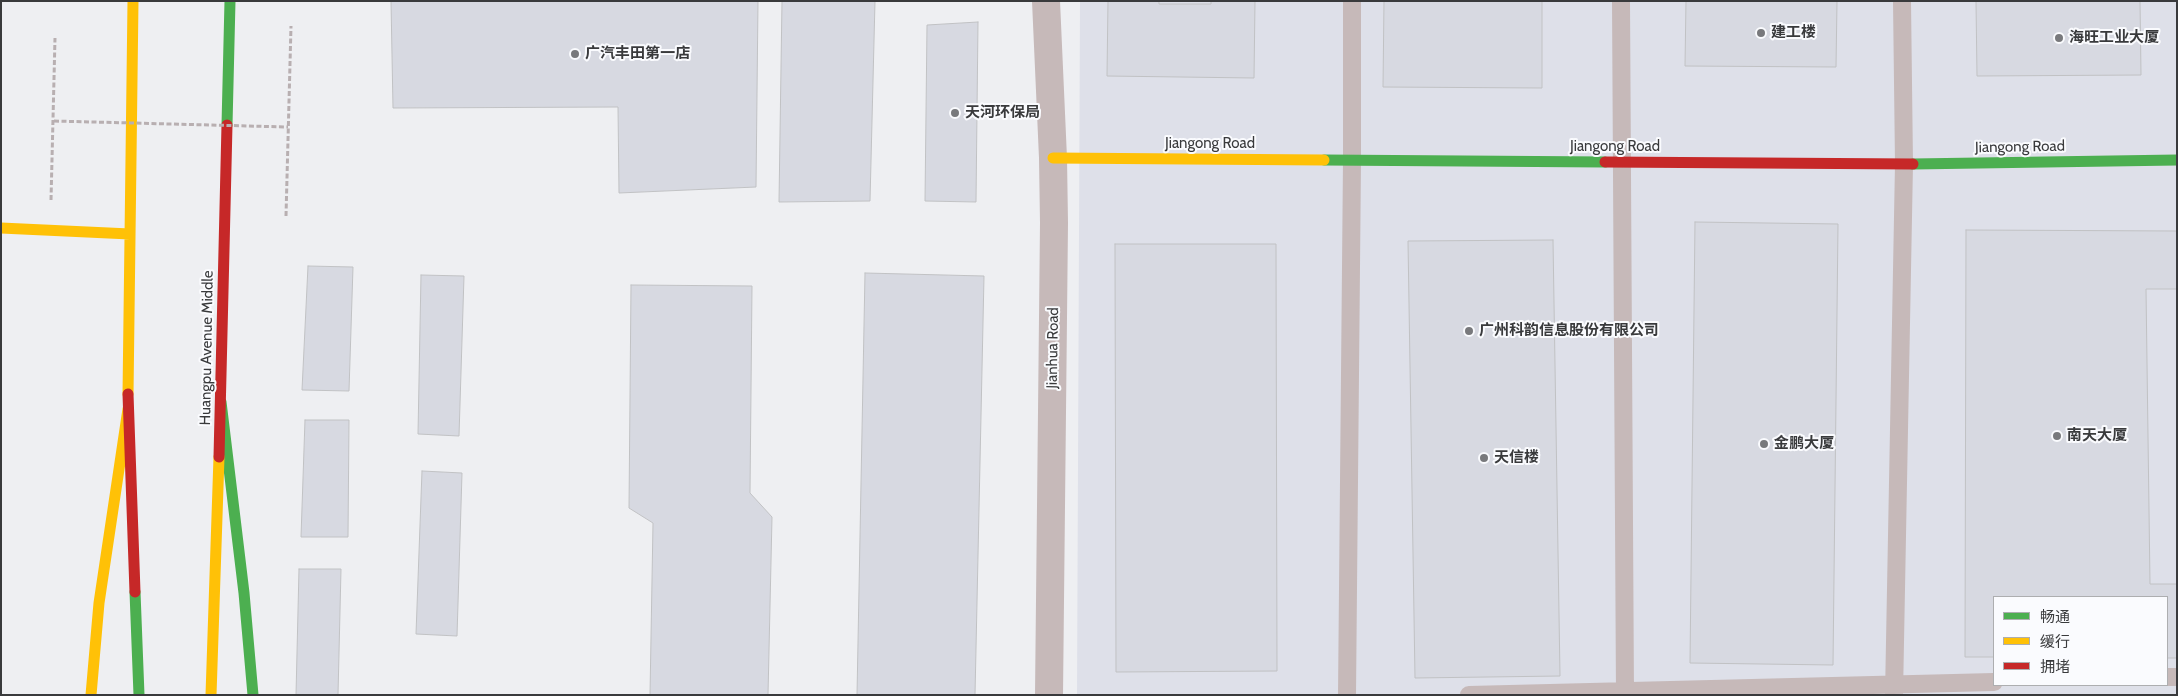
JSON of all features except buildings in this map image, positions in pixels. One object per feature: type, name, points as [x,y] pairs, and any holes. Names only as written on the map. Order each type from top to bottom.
[{"type":"main road","points":[[133,1],[128,408],[139,695]]},
{"type":"main road","name":"Huangpu Avenue Middle","points":[[211,695],[221,402],[230,1]]},
{"type":"main road","name":"Jiangong Road","points":[[1053,158],[1904,164],[2177,160]]},
{"type":"main road","points":[[1,228],[130,234]]},
{"type":"main road","points":[[221,402],[244,593],[253,695]]},
{"type":"main road","points":[[91,695],[99,603],[128,408]]},
{"type":"street","name":"Jianhua Road","points":[[1046,1],[1054,223],[1049,695]]},
{"type":"lane","points":[[1347,695],[1352,1]]},
{"type":"lane","points":[[1621,1],[1625,693]]},
{"type":"lane","points":[[1894,690],[1904,164],[1902,1]]},
{"type":"lane","points":[[1468,695],[1894,690],[1993,682]]},
{"type":"path","points":[[286,216],[292,26]]},
{"type":"path","points":[[51,208],[55,38]]},
{"type":"path","points":[[54,121],[288,127]]},
{"type":"shaded area","points":[[1080,1],[2177,1],[2177,695],[1077,695]]},
{"type":"traffic: fast","points":[[227,125],[230,1]]},
{"type":"traffic: fast","points":[[1324,160],[1605,162]]},
{"type":"traffic: fast","points":[[1913,164],[2177,160]]},
{"type":"traffic: fast","points":[[221,402],[244,593],[253,695]]},
{"type":"traffic: fast","points":[[135,592],[139,695]]},
{"type":"traffic: slow","points":[[128,394],[133,1]]},
{"type":"traffic: slow","points":[[1053,158],[1324,160]]},
{"type":"traffic: slow","points":[[1,228],[130,234]]},
{"type":"traffic: slow","points":[[91,695],[99,603],[128,409]]},
{"type":"traffic: slow","points":[[211,695],[219,457]]},
{"type":"traffic: jam","points":[[219,457],[227,125]]},
{"type":"traffic: jam","points":[[1605,162],[1913,164]]},
{"type":"traffic: jam","points":[[128,394],[135,592]]},
{"type":"place","name":"建工楼","points":[[1761,33]]},
{"type":"place","name":"海旺工业大厦","points":[[2059,38]]},
{"type":"place","name":"广汽丰田第一店","points":[[575,54]]},
{"type":"place","name":"天河环保局","points":[[955,113]]},
{"type":"place","name":"广州科韵信息股份有限公司","points":[[1469,331]]},
{"type":"place","name":"南天大厦","points":[[2057,436]]},
{"type":"place","name":"金鹏大厦","points":[[1764,444]]},
{"type":"place","name":"天信楼","points":[[1484,458]]}]
